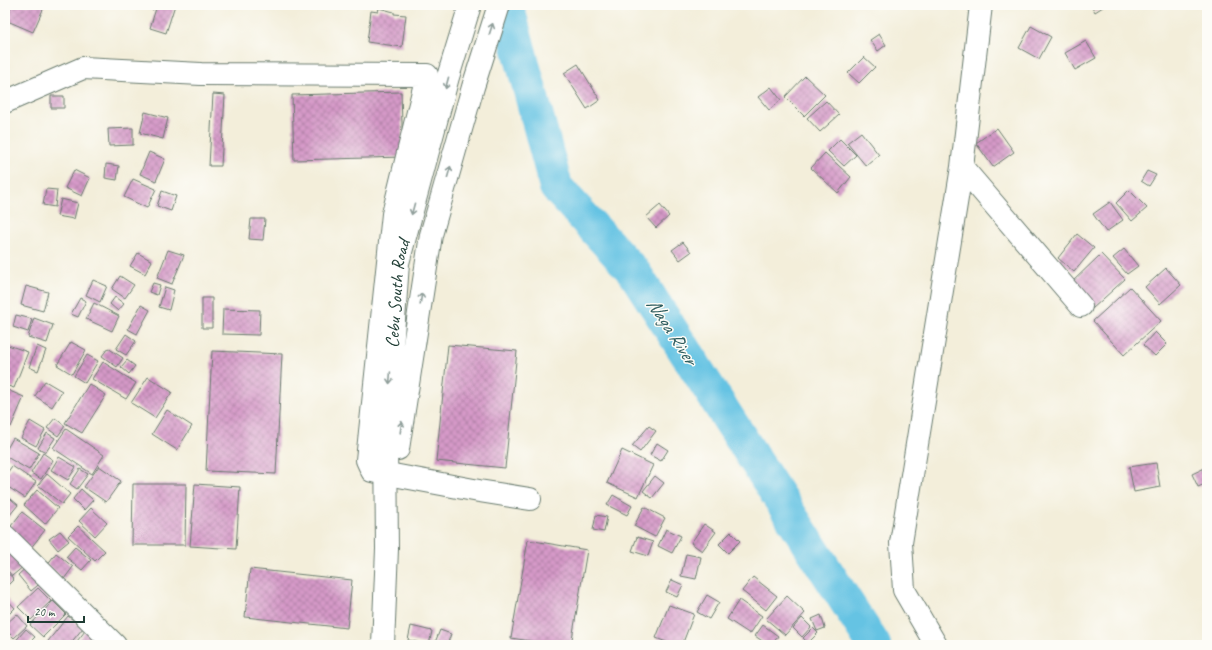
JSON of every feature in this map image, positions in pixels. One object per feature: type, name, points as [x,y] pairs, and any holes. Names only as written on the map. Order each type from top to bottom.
[{"type":"main road","name":"Cebu South Road","points":[[390,474],[386,435],[398,263],[470,5]]},
{"type":"main road","name":"Cebu South Road","points":[[384,645],[386,550],[390,474],[409,371],[431,235],[472,87],[499,5]]},
{"type":"main road","points":[[936,645],[904,590],[901,543],[962,167],[981,5]]},
{"type":"main road","points":[[5,102],[83,68],[201,74],[427,75],[393,214],[367,460],[372,471],[530,499]]},
{"type":"main road","points":[[962,167],[1081,306]]},
{"type":"main road","points":[[5,536],[115,645]]},
{"type":"building","points":[[12,5],[45,5],[33,32],[5,20]]},
{"type":"building","points":[[138,5],[155,5],[153,10]]},
{"type":"building","points":[[157,5],[175,5],[166,33],[150,28]]},
{"type":"building","points":[[1091,5],[1106,5],[1095,12]]},
{"type":"building","points":[[379,8],[394,12],[394,14],[406,15],[402,47],[367,42],[371,11],[378,12]]},
{"type":"building","points":[[1031,26],[1051,37],[1039,59],[1019,48]]},
{"type":"building","points":[[879,34],[886,45],[878,51],[870,40]]},
{"type":"building","points":[[1086,41],[1096,58],[1075,70],[1065,53]]},
{"type":"building","points":[[864,57],[875,67],[859,83],[848,73]]},
{"type":"building","points":[[578,64],[600,100],[587,109],[564,73]]},
{"type":"building","points":[[805,76],[825,95],[804,116],[785,97]]},
{"type":"building","points":[[771,87],[781,100],[769,110],[758,97]]},
{"type":"building","points":[[401,92],[403,157],[294,160],[292,95]]},
{"type":"building","points":[[213,94],[225,95],[221,166],[209,166]]},
{"type":"building","points":[[51,96],[64,96],[64,108],[51,108]]},
{"type":"building","points":[[826,101],[839,115],[820,132],[807,118]]},
{"type":"building","points":[[145,112],[168,118],[163,139],[140,133]]},
{"type":"building","points":[[133,128],[133,145],[109,146],[108,129]]},
{"type":"building","points":[[997,128],[1014,152],[993,167],[976,143]]},
{"type":"building","points":[[861,132],[879,155],[866,166],[847,143]]},
{"type":"building","points":[[840,139],[856,155],[844,166],[828,151]]},
{"type":"building","points":[[149,152],[165,159],[156,181],[140,174]]},
{"type":"building","points":[[825,153],[851,177],[838,193],[811,168]]},
{"type":"building","points":[[106,164],[119,166],[117,180],[105,178]]},
{"type":"building","points":[[74,170],[90,178],[82,196],[65,188]]},
{"type":"building","points":[[1147,171],[1156,175],[1149,186],[1141,181]]},
{"type":"building","points":[[133,179],[156,189],[147,208],[124,197]]},
{"type":"building","points":[[46,189],[57,190],[55,207],[43,205]]},
{"type":"building","points":[[1129,190],[1147,208],[1132,221],[1116,203]]},
{"type":"building","points":[[162,191],[176,196],[171,211],[157,206]]},
{"type":"building","points":[[61,199],[78,203],[74,219],[57,216]]},
{"type":"building","points":[[1110,202],[1123,220],[1106,232],[1093,214]]},
{"type":"building","points":[[660,205],[669,216],[656,228],[646,217]]},
{"type":"building","points":[[251,219],[265,219],[263,240],[249,239]]},
{"type":"building","points":[[1077,234],[1094,248],[1074,272],[1058,258]]},
{"type":"building","points":[[683,242],[691,252],[680,260],[672,250]]},
{"type":"building","points":[[1124,249],[1138,266],[1127,274],[1113,258]]},
{"type":"building","points":[[168,250],[184,255],[172,284],[157,278]]},
{"type":"building","points":[[138,253],[152,261],[145,274],[130,266]]},
{"type":"building","points":[[1101,254],[1125,279],[1092,309],[1069,285]]},
{"type":"building","points":[[1166,268],[1181,285],[1160,304],[1145,287]]},
{"type":"building","points":[[120,276],[134,285],[125,298],[112,289]]},
{"type":"building","points":[[93,280],[107,286],[100,302],[86,295]]},
{"type":"building","points":[[153,283],[160,285],[157,295],[149,292]]},
{"type":"building","points":[[26,286],[48,292],[43,311],[21,305]]},
{"type":"building","points":[[165,287],[174,290],[169,310],[159,307]]},
{"type":"building","points":[[1130,287],[1161,321],[1124,355],[1093,321]]},
{"type":"building","points":[[115,297],[124,304],[118,311],[110,304]]},
{"type":"building","points":[[80,298],[86,301],[78,317],[71,314]]},
{"type":"building","points":[[202,298],[212,298],[212,328],[202,328]]},
{"type":"building","points":[[94,303],[119,316],[112,331],[86,319]]},
{"type":"building","points":[[141,305],[150,310],[137,334],[128,329]]},
{"type":"building","points":[[223,309],[260,310],[259,335],[222,334]]},
{"type":"building","points":[[16,315],[32,319],[28,332],[13,327]]},
{"type":"building","points":[[34,318],[53,325],[47,343],[28,337]]},
{"type":"building","points":[[1155,332],[1167,344],[1155,356],[1143,345]]},
{"type":"building","points":[[126,334],[136,341],[126,355],[116,349]]},
{"type":"building","points":[[71,342],[86,350],[72,374],[57,365]]},
{"type":"building","points":[[5,344],[28,352],[14,388],[5,385]]},
{"type":"building","points":[[448,345],[517,351],[505,468],[436,461]]},
{"type":"building","points":[[37,346],[46,350],[38,371],[29,367]]},
{"type":"building","points":[[108,348],[123,358],[117,367],[102,356]]},
{"type":"building","points":[[212,351],[282,354],[276,474],[206,471]]},
{"type":"building","points":[[87,355],[98,361],[85,383],[74,376]]},
{"type":"building","points":[[127,360],[135,366],[129,374],[121,367]]},
{"type":"building","points":[[103,362],[136,383],[126,399],[92,379]]},
{"type":"building","points":[[148,377],[172,392],[155,418],[131,403]]},
{"type":"building","points":[[45,381],[62,391],[52,407],[35,396]]},
{"type":"building","points":[[89,384],[106,395],[82,433],[65,423]]},
{"type":"building","points":[[5,389],[24,397],[11,427],[5,424]]},
{"type":"building","points":[[167,410],[192,426],[177,450],[152,434]]},
{"type":"building","points":[[55,418],[65,426],[58,436],[47,428]]},
{"type":"building","points":[[30,421],[45,430],[36,446],[21,438]]},
{"type":"building","points":[[649,426],[656,431],[640,452],[632,446]]},
{"type":"building","points":[[66,429],[104,455],[92,474],[53,448]]},
{"type":"building","points":[[47,433],[55,438],[46,452],[38,448]]},
{"type":"building","points":[[13,438],[39,453],[29,470],[5,456],[5,452]]},
{"type":"building","points":[[657,443],[668,450],[661,461],[650,455]]},
{"type":"building","points":[[622,450],[653,465],[638,497],[607,483]]},
{"type":"building","points":[[43,453],[53,460],[41,479],[31,473]]},
{"type":"building","points":[[59,457],[76,467],[68,480],[51,470]]},
{"type":"building","points":[[1156,463],[1160,487],[1134,492],[1129,467]]},
{"type":"building","points":[[12,466],[36,482],[25,498],[5,485],[5,476]]},
{"type":"building","points":[[99,466],[121,481],[106,502],[84,487]]},
{"type":"building","points":[[1207,467],[1207,483],[1198,487],[1192,474]]},
{"type":"building","points":[[80,469],[88,474],[77,489],[70,484]]},
{"type":"building","points":[[47,474],[70,494],[62,504],[38,485]]},
{"type":"building","points":[[655,476],[664,483],[652,498],[643,491]]},
{"type":"building","points":[[133,484],[186,484],[185,545],[132,545]]},
{"type":"building","points":[[195,484],[240,487],[236,549],[190,546]]},
{"type":"building","points":[[81,489],[93,500],[84,510],[73,499]]},
{"type":"building","points":[[37,490],[58,508],[45,524],[24,505]]},
{"type":"building","points":[[5,494],[18,505],[5,521]]},
{"type":"building","points":[[613,495],[632,506],[627,515],[607,505]]},
{"type":"building","points":[[644,507],[665,518],[655,537],[634,526]]},
{"type":"building","points":[[91,508],[107,523],[95,536],[79,521]]},
{"type":"building","points":[[22,512],[45,530],[30,549],[7,531]]},
{"type":"building","points":[[596,515],[607,517],[604,532],[593,530]]},
{"type":"building","points":[[704,524],[716,532],[702,551],[691,543]]},
{"type":"building","points":[[78,526],[105,551],[95,561],[68,536]]},
{"type":"building","points":[[666,529],[681,536],[672,553],[658,546]]},
{"type":"building","points":[[60,531],[69,541],[58,550],[49,539]]},
{"type":"building","points":[[731,532],[740,541],[728,553],[719,544]]},
{"type":"building","points":[[637,537],[653,542],[648,556],[632,551]]},
{"type":"building","points":[[528,540],[587,550],[571,645],[556,645],[511,638]]},
{"type":"building","points":[[75,547],[91,560],[82,570],[66,557]]},
{"type":"building","points":[[5,548],[24,566],[12,576],[5,567]]},
{"type":"building","points":[[56,553],[73,567],[64,579],[47,565]]},
{"type":"building","points":[[686,554],[701,557],[696,579],[681,576]]},
{"type":"building","points":[[29,565],[43,581],[31,591],[18,575]]},
{"type":"building","points":[[250,569],[352,580],[347,628],[245,617]]},
{"type":"building","points":[[5,571],[14,579],[5,588]]},
{"type":"building","points":[[753,577],[777,596],[766,610],[742,591]]},
{"type":"building","points":[[672,580],[683,585],[677,597],[666,592]]},
{"type":"building","points":[[38,588],[51,601],[31,620],[18,607]]},
{"type":"building","points":[[707,595],[719,602],[709,619],[697,612]]},
{"type":"building","points":[[787,596],[805,613],[785,635],[766,619]]},
{"type":"building","points":[[5,597],[15,608],[5,618]]},
{"type":"building","points":[[739,600],[762,616],[750,634],[727,619]]},
{"type":"building","points":[[53,601],[66,614],[43,637],[30,625]]},
{"type":"building","points":[[669,605],[694,614],[682,645],[674,645],[656,638]]},
{"type":"building","points":[[17,614],[27,626],[14,638],[5,629],[5,625]]},
{"type":"building","points":[[821,615],[825,628],[817,631],[812,619]]},
{"type":"building","points":[[68,616],[83,628],[69,645],[45,645]]},
{"type":"building","points":[[802,618],[811,627],[802,637],[793,628]]},
{"type":"building","points":[[763,625],[778,636],[772,645],[768,645],[755,636]]},
{"type":"building","points":[[411,626],[432,631],[429,645],[408,640]]},
{"type":"building","points":[[813,628],[818,633],[808,643],[803,638]]},
{"type":"building","points":[[26,629],[35,637],[27,645],[12,645]]},
{"type":"building","points":[[440,630],[451,634],[447,645],[434,645]]},
{"type":"building","points":[[85,631],[102,645],[74,645]]},
{"type":"waterway","name":"Naga River","points":[[507,5],[556,187],[634,272],[874,645]]}]
